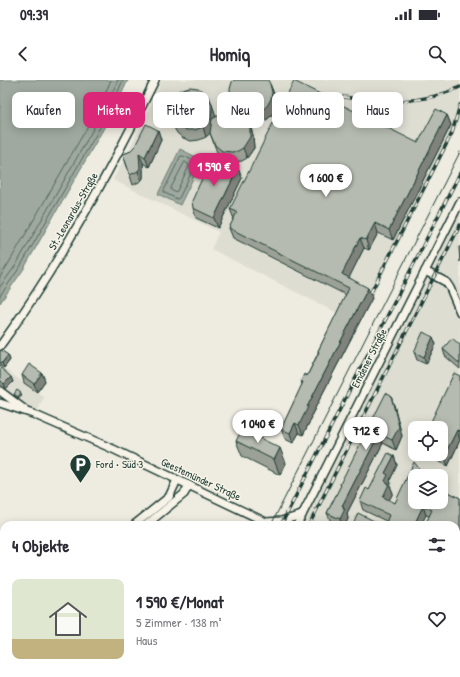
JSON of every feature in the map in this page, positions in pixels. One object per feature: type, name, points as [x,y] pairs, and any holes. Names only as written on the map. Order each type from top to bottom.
[{"type":"street","name":"St.-Leonardus-Straße","points":[[0,346],[59,258],[126,140],[155,80]]},
{"type":"street","name":"Emdener Straße","points":[[299,521],[460,202]]},
{"type":"street","points":[[425,271],[446,282],[460,312]]},
{"type":"street","name":"Geestemünder Straße","points":[[0,390],[11,400],[33,414]]},
{"type":"street","name":"Geestemünder Straße","points":[[0,403],[33,414],[113,449],[263,521]]},
{"type":"street","points":[[139,521],[169,497],[177,480]]},
{"type":"street","points":[[151,521],[184,494],[189,486]]},
{"type":"street","points":[[281,521],[302,515]]},
{"type":"shaded area","points":[[162,80],[460,80],[460,121],[334,373],[317,365],[343,316],[211,249],[219,232],[113,180],[140,128],[145,128],[145,117],[153,100],[153,128],[209,128],[209,92],[157,92]]},
{"type":"shaded area","points":[[460,198],[460,521],[303,521]]},
{"type":"shaded area","points":[[0,366],[44,397],[38,410],[22,403],[0,384]]},
{"type":"water","points":[[0,80],[128,80],[122,92],[83,92],[83,128],[104,128],[23,270],[0,303]]},
{"type":"water","points":[[180,149],[202,160],[180,205],[158,194]]},
{"type":"building","points":[[234,80],[268,80],[272,92],[271,99],[264,108],[264,92],[230,92],[232,82]]},
{"type":"building","points":[[294,81],[316,92],[288,92]]},
{"type":"building","points":[[190,87],[198,88],[204,92],[177,92]]},
{"type":"building","points":[[209,98],[212,106],[211,119],[209,121]]},
{"type":"building","points":[[344,106],[352,110],[352,128],[388,128],[418,143],[436,109],[447,115],[389,230],[375,223],[366,240],[360,238],[342,274],[368,288],[299,425],[295,423],[290,433],[281,429],[303,382],[301,381],[304,374],[307,376],[349,288],[229,228],[237,212],[230,209],[272,125],[272,128],[344,128]]},
{"type":"building","points":[[217,116],[217,128],[250,128],[250,137],[243,148],[232,152],[222,151],[215,145],[210,133],[212,119]]},
{"type":"building","points":[[146,124],[158,130],[145,157],[139,153],[140,168],[138,171],[130,175],[123,154],[129,152],[135,146]]},
{"type":"building","points":[[180,128],[200,128],[195,130]]},
{"type":"building","points":[[217,158],[238,168],[214,218],[193,208],[192,201],[208,165],[213,159]]},
{"type":"building","points":[[423,332],[433,337],[424,357],[414,352]]},
{"type":"building","points":[[452,338],[460,345],[460,364],[443,349]]},
{"type":"building","points":[[1,350],[8,355],[2,363],[0,362]]},
{"type":"building","points":[[29,364],[42,373],[34,384],[22,375]]},
{"type":"building","points":[[1,368],[11,377],[4,384],[0,380]]},
{"type":"building","points":[[454,373],[460,376],[460,431],[457,430],[448,448],[448,421],[431,421]]},
{"type":"building","points":[[17,390],[21,393],[18,397],[14,394]]},
{"type":"building","points":[[386,393],[391,396],[399,427],[392,440],[379,434],[342,506],[344,506],[343,509],[345,509],[340,519],[327,513]]},
{"type":"building","points":[[242,429],[280,448],[274,460],[236,441]]},
{"type":"building","points":[[388,453],[394,456],[385,473],[388,475],[385,481],[389,484],[383,497],[395,503],[408,475],[408,509],[422,509],[416,521],[387,521],[389,515],[360,501],[366,488],[369,490]]},
{"type":"building","points":[[414,462],[420,469],[411,469]]},
{"type":"building","points":[[448,492],[460,498],[460,521],[427,521],[432,510],[430,509],[448,509]]},
{"type":"building","points":[[358,513],[374,521],[355,521]]},
{"type":"tram line","points":[[273,521],[460,152]]},
{"type":"railway","points":[[344,97],[403,101],[432,97],[460,87]]},
{"type":"railway","points":[[365,304],[452,133],[460,105]]},
{"type":"railway","points":[[283,521],[460,173]]},
{"type":"railway","points":[[311,521],[460,225]]},
{"type":"place","name":"Ford • Süd 3","points":[[81,484]]}]
